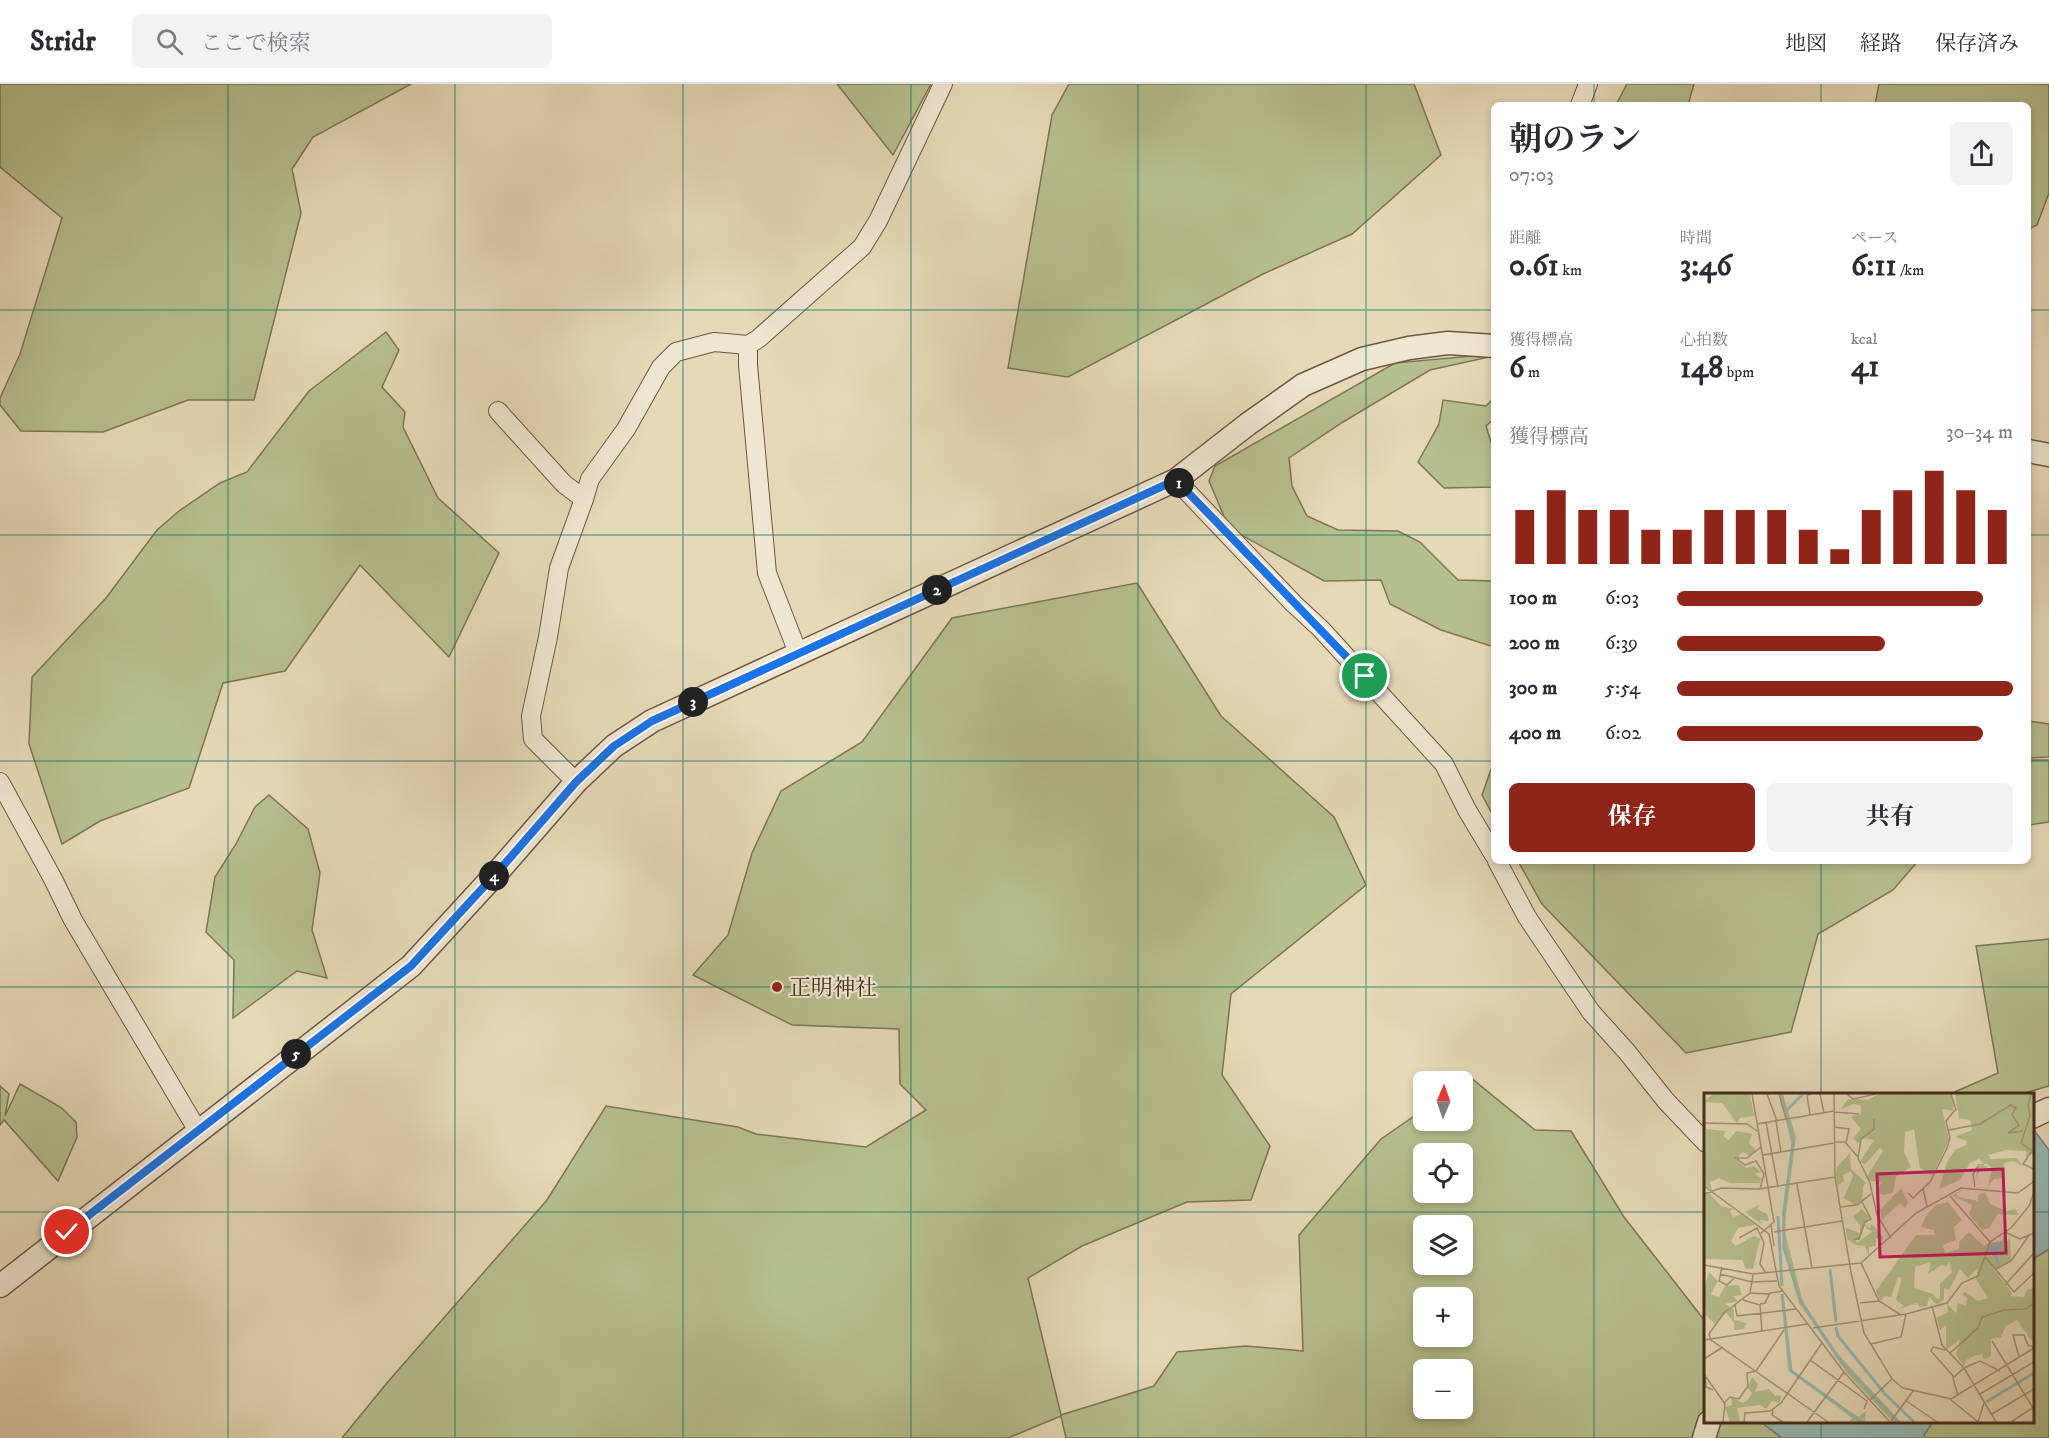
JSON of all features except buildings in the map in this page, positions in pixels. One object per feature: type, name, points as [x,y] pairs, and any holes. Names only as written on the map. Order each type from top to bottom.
[{"type":"street","points":[[576,782],[533,739],[531,716],[548,637],[559,568],[590,479],[626,429],[661,367],[676,352],[714,342],[748,345],[758,339],[862,247],[878,221],[943,84]]},
{"type":"street","points":[[1581,102],[1588,84]]},
{"type":"street","points":[[0,1286],[411,966],[576,782],[614,746],[652,721],[1176,480],[1303,385],[1362,359],[1409,348],[1448,343],[1491,346]]},
{"type":"street","points":[[748,345],[767,573],[798,653]]},
{"type":"street","points":[[498,411],[564,484],[584,499]]},
{"type":"street","points":[[2031,452],[2049,455]]},
{"type":"street","points":[[1176,480],[1294,604],[1321,629],[1444,764],[1467,810],[1491,850]]},
{"type":"street","points":[[0,782],[73,920],[198,1131]]},
{"type":"street","points":[[1499,864],[1527,917],[1591,1012],[1666,1101],[1704,1141]]},
{"type":"street","points":[[2034,1116],[2049,1109]]},
{"type":"street","points":[[1704,1438],[1709,1423]]},
{"type":"green space","points":[[0,84],[411,84],[313,137],[292,169],[301,213],[254,400],[188,400],[103,432],[21,431],[0,405],[0,398],[20,354],[62,218],[0,167]]},
{"type":"green space","points":[[837,84],[931,84],[893,155]]},
{"type":"green space","points":[[1069,84],[1414,84],[1441,155],[1352,234],[1263,274],[1068,377],[1008,368],[1052,115]]},
{"type":"green space","points":[[1627,84],[1694,84],[1689,102],[1618,102]]},
{"type":"green space","points":[[1879,84],[2049,84],[2049,193],[2037,225],[2031,228],[2031,102],[1876,102]]},
{"type":"green space","points":[[386,332],[399,350],[382,387],[405,412],[403,427],[438,498],[499,553],[449,657],[360,565],[285,671],[223,683],[189,788],[100,821],[62,844],[29,744],[32,677],[106,598],[157,530],[179,511],[220,483],[247,472],[309,391]]},
{"type":"green space","points":[[1491,354],[1491,357],[1430,370],[1343,422],[1289,458],[1292,486],[1307,516],[1338,530],[1398,531],[1420,542],[1458,580],[1491,581],[1491,646],[1441,630],[1390,604],[1381,580],[1324,581],[1229,528],[1209,481],[1215,466],[1395,363]]},
{"type":"green space","points":[[1443,400],[1486,406],[1491,401],[1491,422],[1486,426],[1491,442],[1491,487],[1444,488],[1418,462],[1439,424]]},
{"type":"green space","points":[[1137,583],[1221,716],[1334,817],[1366,885],[1231,994],[1222,1075],[1270,1146],[1251,1200],[1187,1202],[1082,1246],[1028,1278],[1061,1415],[1154,1386],[1177,1352],[1246,1346],[1303,1351],[1299,1235],[1381,1139],[1413,1117],[1413,1131],[1473,1131],[1473,1080],[1535,1130],[1571,1131],[1624,1217],[1704,1320],[1704,1423],[1762,1423],[1782,1438],[1066,1438],[1061,1416],[1008,1438],[342,1438],[386,1384],[547,1200],[606,1106],[738,1127],[756,1134],[866,1147],[926,1110],[900,1084],[899,1029],[792,1025],[693,975],[728,935],[752,853],[781,791],[862,742],[952,618]]},
{"type":"green space","points":[[2031,721],[2049,724],[2049,757],[2031,758]]},
{"type":"green space","points":[[2031,760],[2049,760],[2049,822],[2031,825]]},
{"type":"green space","points":[[1491,770],[1491,812],[1482,795]]},
{"type":"green space","points":[[269,795],[308,829],[320,873],[312,930],[327,978],[297,971],[233,1018],[234,960],[206,932],[215,877],[236,844],[255,807]]},
{"type":"green space","points":[[1520,864],[1915,864],[1893,890],[1818,934],[1791,1032],[1686,1053],[1542,904]]},
{"type":"green space","points":[[2049,939],[2049,1086],[2024,1093],[1952,1093],[1998,1073],[1976,946]]},
{"type":"green space","points":[[20,1084],[62,1108],[76,1122],[77,1137],[58,1181],[4,1120],[0,1125],[0,1086],[9,1094],[5,1116]]},
{"type":"green space","points":[[2049,1249],[2049,1438],[1925,1438],[1920,1423],[2034,1423],[2034,1258]]},
{"type":"water","points":[[2034,1130],[2049,1150],[2049,1249],[2034,1258]]},
{"type":"water","points":[[1762,1423],[1932,1423],[1924,1435],[1925,1438],[1782,1438]]},
{"type":"place","name":"正明神社","points":[[777,987]]},
{"type":"route","points":[[67,1232],[411,966],[576,782],[614,746],[652,721],[1176,480],[1365,676]]}]
